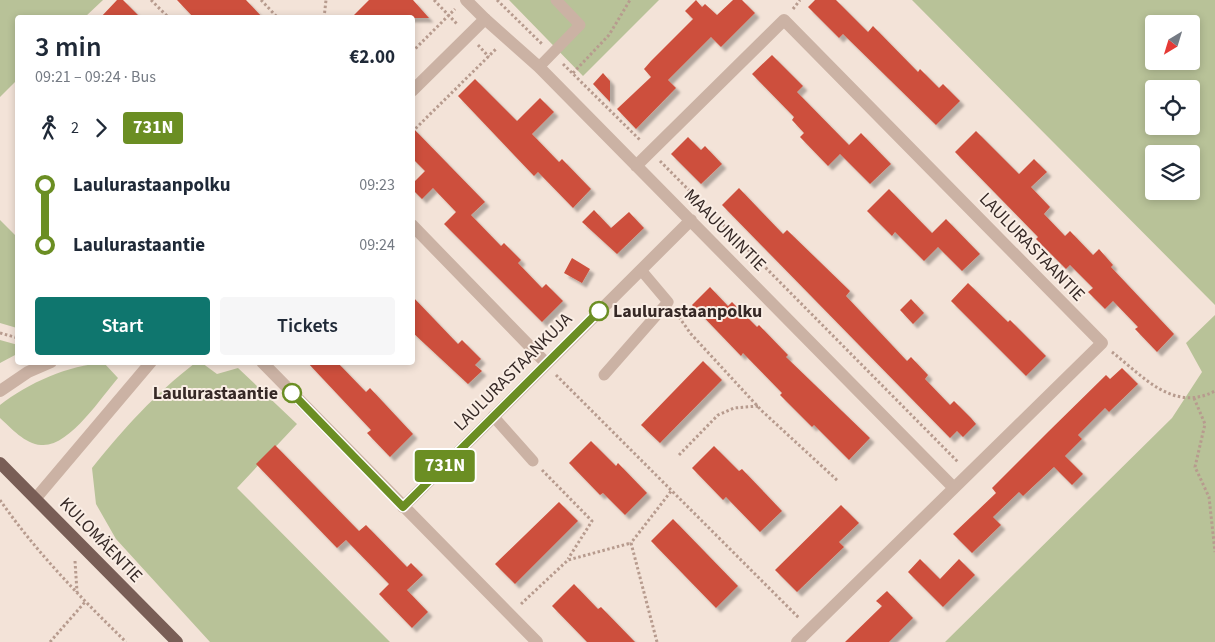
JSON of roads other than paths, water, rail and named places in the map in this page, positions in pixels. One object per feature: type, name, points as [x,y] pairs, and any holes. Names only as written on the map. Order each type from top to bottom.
[{"type":"main road","name":"KULOMÄENTIE","points":[[0,463],[177,642]]},
{"type":"street","name":"MAAUUNINTIE","points":[[463,2],[486,19],[539,67],[954,488]]},
{"type":"street","points":[[415,88],[486,19]]},
{"type":"street","name":"LAULURASTAANTIE","points":[[636,166],[655,155],[784,20],[1102,343],[954,488]]},
{"type":"street","name":"LAULURASTAANKUJA","points":[[403,507],[691,220]]},
{"type":"street","points":[[415,228],[546,363]]},
{"type":"street","points":[[0,391],[28,372],[44,365]]},
{"type":"street","points":[[36,498],[145,365]]},
{"type":"street","points":[[265,365],[537,642]]},
{"type":"street","points":[[797,642],[954,488]]},
{"type":"lane","points":[[539,67],[580,25],[556,0]]},
{"type":"lane","points":[[604,375],[668,302],[641,270]]},
{"type":"lane","points":[[493,416],[533,461]]},
{"type":"place","name":"Laulurastaanpolku","points":[[599,311]]},
{"type":"place","name":"Laulurastaantie","points":[[292,393]]}]
